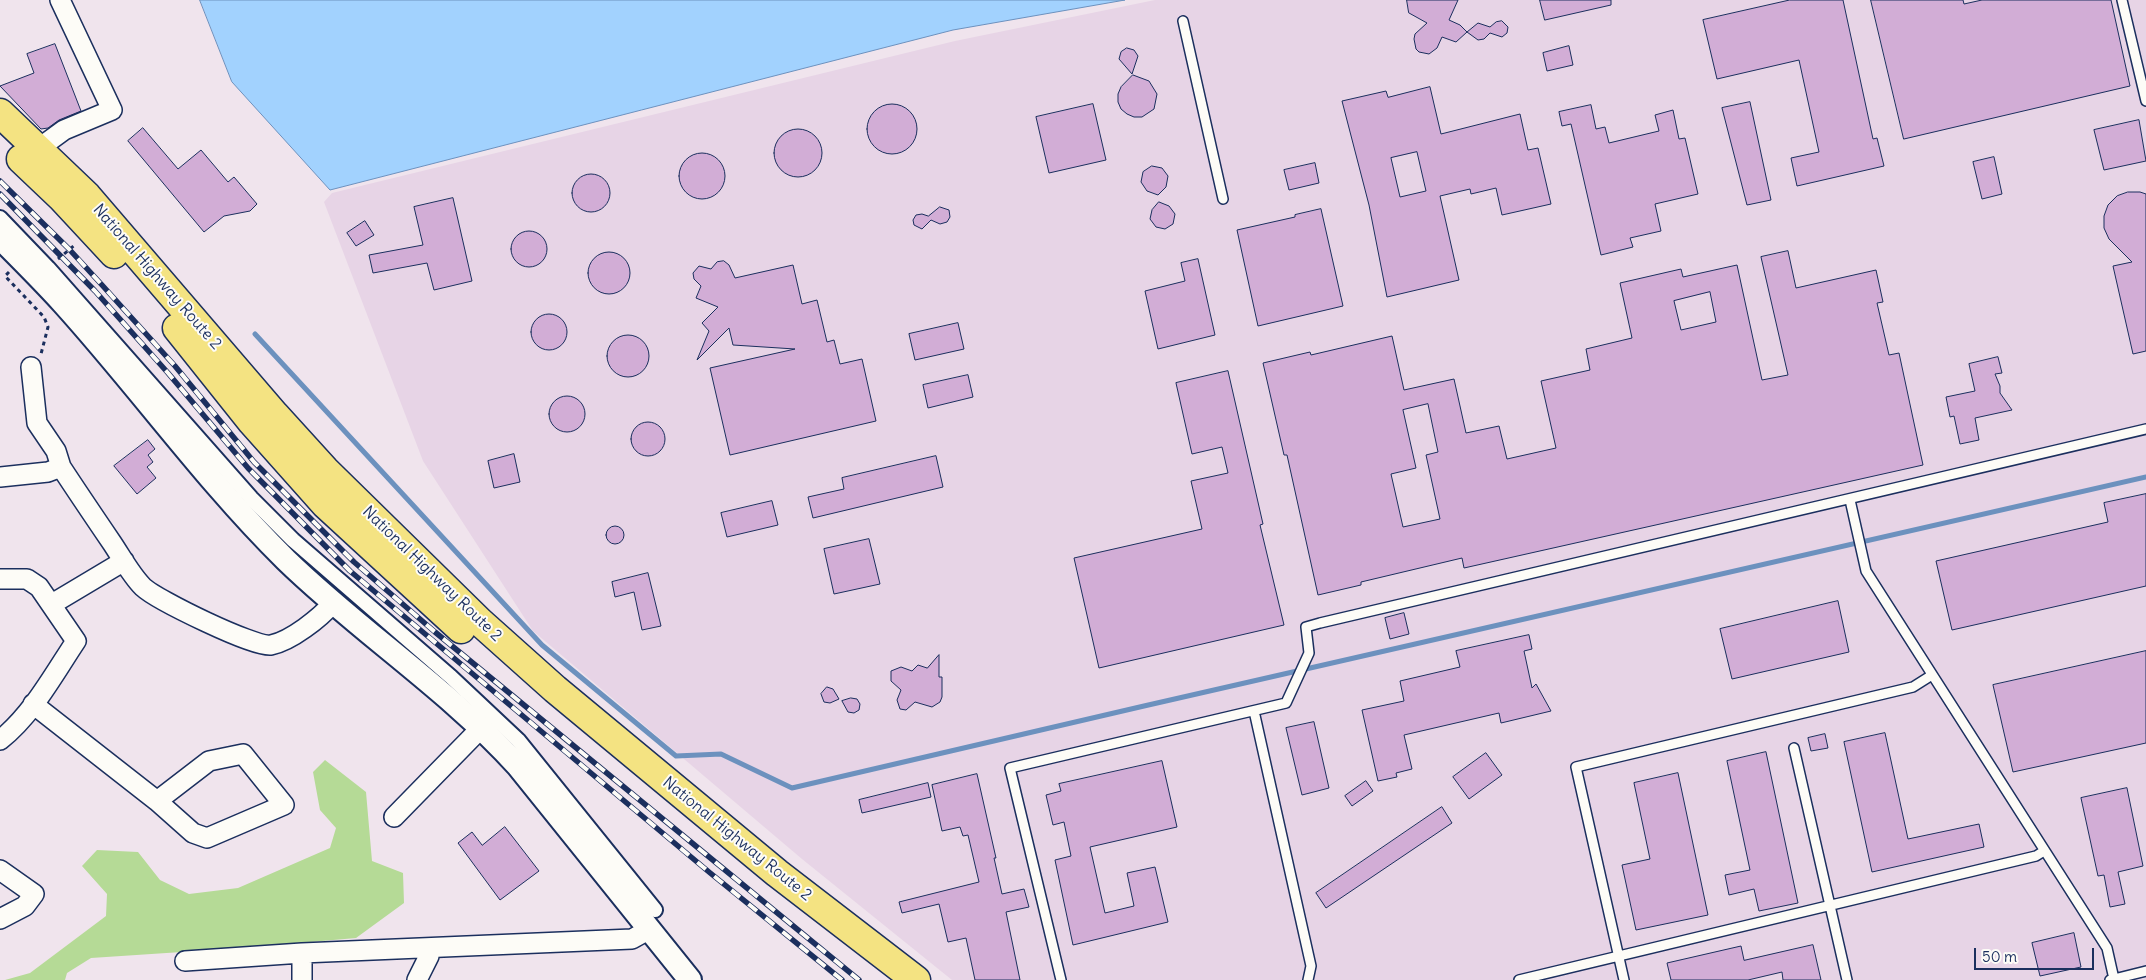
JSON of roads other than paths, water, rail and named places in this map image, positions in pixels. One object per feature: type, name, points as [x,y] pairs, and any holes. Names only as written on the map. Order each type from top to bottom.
[{"type":"highway","name":"National Highway Route 2","points":[[0,113],[87,196],[275,415],[313,456],[375,520],[480,622],[555,689],[777,874],[916,980]]},
{"type":"highway","name":"National Highway Route 2","points":[[0,139],[91,230],[185,338],[252,422],[325,504],[461,628],[890,980]]},
{"type":"street","points":[[38,149],[64,130],[112,110],[60,0]]},
{"type":"street","points":[[0,218],[48,268],[251,498],[293,540],[451,677],[518,740],[652,919],[690,980]]},
{"type":"street","points":[[0,238],[63,303],[206,473],[286,560],[482,728],[518,766],[652,919]]},
{"type":"street","points":[[31,367],[37,423],[56,451],[61,467],[144,587],[159,597],[242,639],[269,646],[286,639],[324,614],[334,603]]},
{"type":"street","points":[[0,477],[48,472],[61,467]]},
{"type":"street","points":[[52,604],[124,560]]},
{"type":"street","points":[[0,579],[27,579],[39,588],[52,604],[76,641],[33,704],[8,734],[0,740]]},
{"type":"street","points":[[33,704],[157,801],[193,833],[207,838],[284,805],[243,754],[209,761],[157,801]]},
{"type":"street","points":[[394,817],[482,728]]},
{"type":"street","points":[[0,870],[34,894],[25,906],[0,919]]},
{"type":"street","points":[[185,961],[302,953],[632,939],[652,919]]},
{"type":"street","points":[[417,980],[429,956],[430,949]]},
{"type":"street","points":[[302,953],[302,980]]},
{"type":"lane","points":[[2122,0],[2146,101]]},
{"type":"lane","points":[[1182,21],[1224,199]]},
{"type":"lane","points":[[1061,980],[1010,768],[1286,703],[1309,653],[1306,627],[2146,429]]},
{"type":"lane","points":[[1850,500],[1866,571],[2107,948],[2112,979],[2146,971]]},
{"type":"lane","points":[[1624,980],[1576,766],[1913,687],[1932,675]]},
{"type":"lane","points":[[1254,711],[1311,966],[1308,980]]},
{"type":"lane","points":[[1794,748],[1847,980]]},
{"type":"lane","points":[[1519,980],[2036,856],[2044,850]]},
{"type":"water","points":[[200,0],[1125,0],[953,30],[330,190],[232,82]]},
{"type":"waterway","points":[[255,334],[542,645],[676,756],[721,754],[792,788],[2146,477]]},
{"type":"railway","points":[[0,181],[69,249],[102,285],[175,366],[254,462],[354,562],[435,632],[859,980]]},
{"type":"railway","points":[[0,194],[95,291],[168,373],[248,468],[350,571],[709,872],[842,980]]}]
